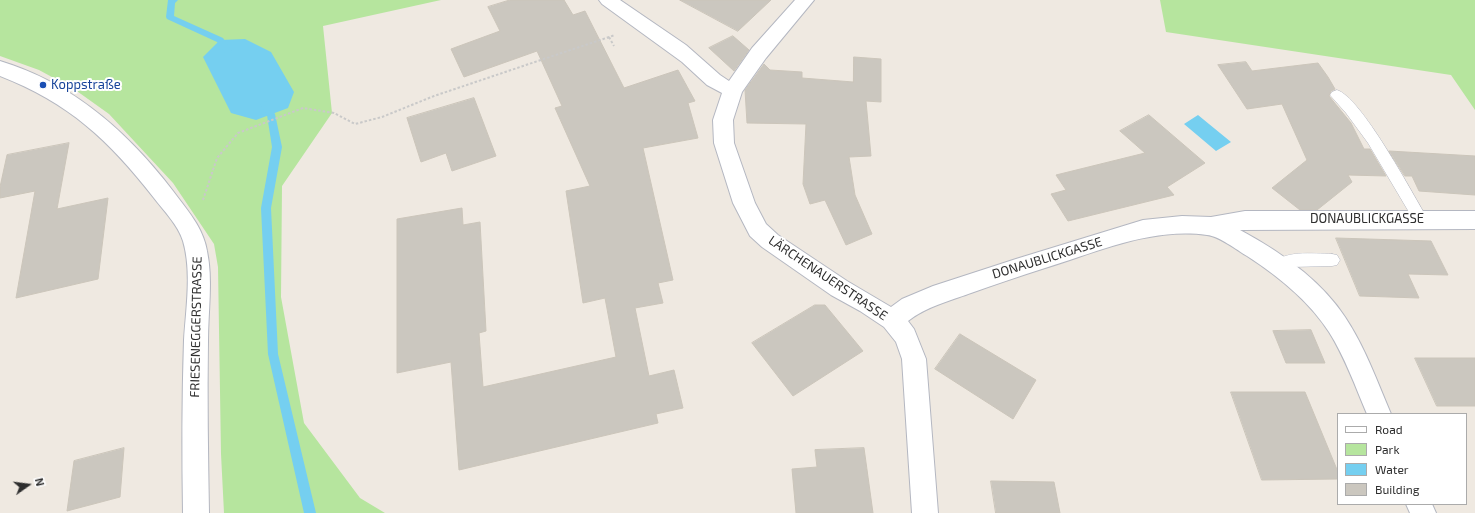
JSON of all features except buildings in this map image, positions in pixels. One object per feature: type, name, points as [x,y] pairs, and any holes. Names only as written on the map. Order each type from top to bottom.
[{"type":"street","points":[[608,0],[690,57],[710,78],[723,87],[733,90]]},
{"type":"street","name":"LÄRCHENAUERSTRASSE","points":[[805,0],[759,53],[733,90],[723,120],[724,142],[744,203],[758,230],[839,288],[868,304],[892,320],[906,336],[914,360],[925,513]]},
{"type":"street","name":"FRIESENEGGERSTRASSE","points":[[0,68],[42,85],[68,99],[105,127],[147,173],[180,215],[194,240],[198,264],[195,392],[196,513]]},
{"type":"street","name":"DONAUBLICKGASSE","points":[[892,320],[910,306],[933,296],[1125,234],[1160,226],[1211,226],[1245,220],[1475,220]]},
{"type":"street","name":"DONAUBLICKGASSE","points":[[1211,226],[1249,246],[1279,267],[1313,295],[1336,324],[1351,351],[1379,413]]},
{"type":"lane","points":[[1337,95],[1351,109],[1373,139],[1421,220]]},
{"type":"lane","points":[[1279,267],[1287,261],[1332,260]]},
{"type":"path","points":[[194,240],[201,206],[216,158],[238,133],[258,124],[303,108],[334,113],[355,124],[382,117],[434,96],[643,25]]},
{"type":"path","points":[[609,37],[614,46]]},
{"type":"green space","points":[[0,0],[441,0],[323,26],[332,113],[282,186],[281,297],[304,423],[360,498],[385,513],[224,513],[221,454],[218,267],[214,244],[173,183],[109,114],[74,89],[39,70],[0,56]]},
{"type":"green space","points":[[1160,0],[1475,0],[1475,110],[1451,75],[1166,32]]},
{"type":"water","points":[[245,39],[271,52],[294,92],[288,108],[256,120],[231,113],[203,57],[220,40]]},
{"type":"water","points":[[1198,115],[1231,142],[1216,151],[1184,124]]},
{"type":"waterway","points":[[174,0],[171,2],[170,17],[220,40],[228,51]]},
{"type":"waterway","points":[[264,104],[271,114],[277,147],[266,208],[273,354],[310,513]]},
{"type":"place","name":"Koppstraße","points":[[43,85]]}]
